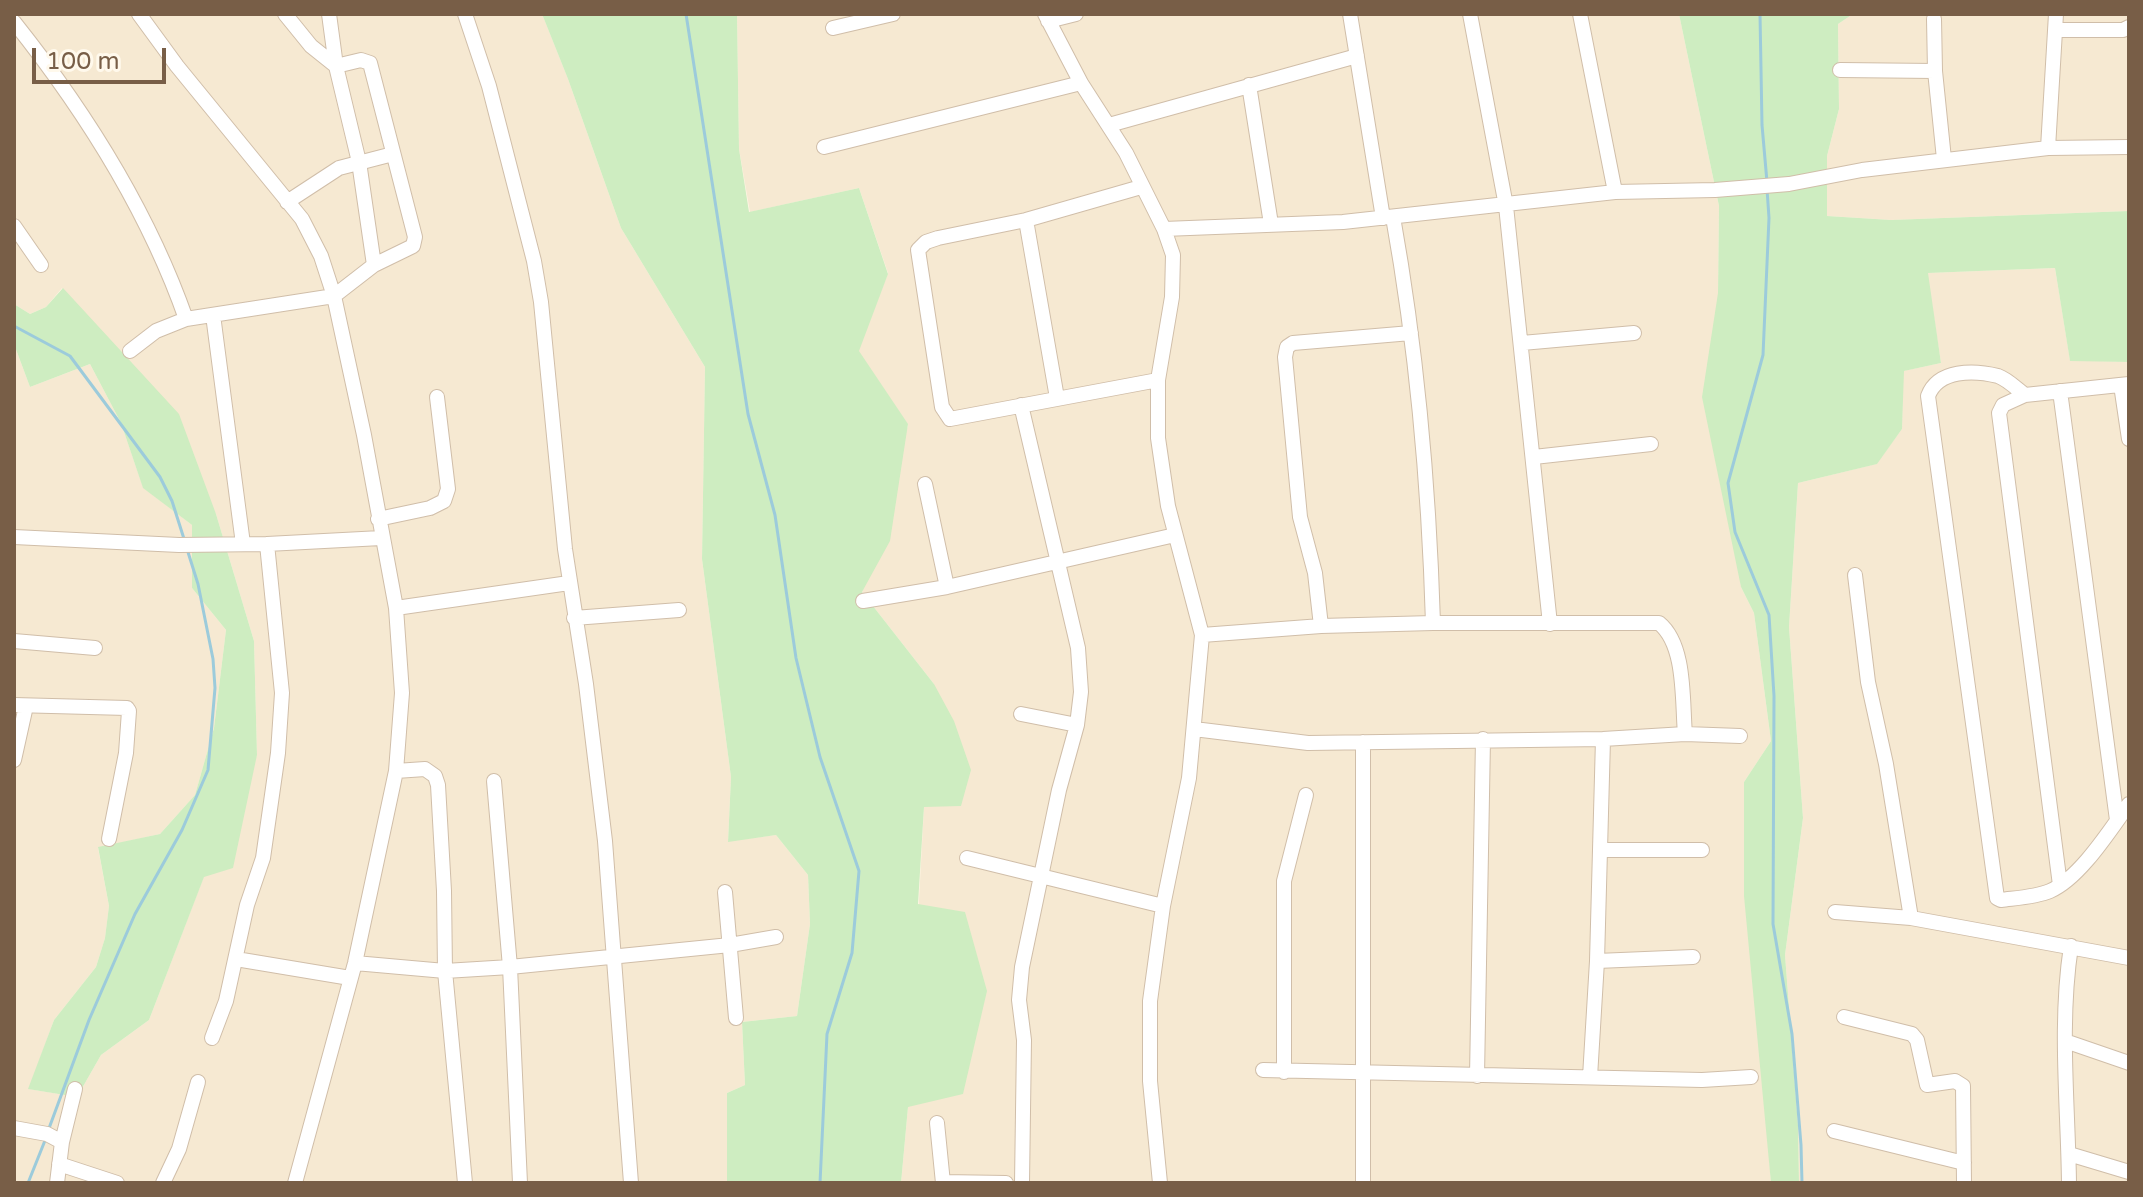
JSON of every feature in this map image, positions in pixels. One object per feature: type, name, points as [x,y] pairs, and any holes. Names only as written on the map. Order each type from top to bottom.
[{"type":"street","points":[[139,14],[312,235],[334,296],[396,608],[402,693],[396,771],[355,963],[295,1183]]},
{"type":"street","points":[[285,14],[311,46],[336,66]]},
{"type":"street","points":[[329,14],[336,66],[359,162],[374,265]]},
{"type":"street","points":[[465,14],[489,86],[541,302],[569,583],[602,814],[631,1183]]},
{"type":"street","points":[[833,28],[893,14]]},
{"type":"street","points":[[1076,14],[1046,17],[1081,83],[1109,125],[1164,229],[1173,255],[1172,297],[1158,380],[1158,438],[1175,535],[1202,635],[1189,778],[1163,906],[1150,1001],[1150,1081],[1160,1183]]},
{"type":"street","points":[[1350,14],[1411,333],[1430,525],[1433,623]]},
{"type":"street","points":[[1470,14],[1506,206],[1550,624]]},
{"type":"street","points":[[1580,14],[1615,192]]},
{"type":"street","points":[[2048,148],[2056,14]]},
{"type":"street","points":[[1934,19],[1935,71],[1944,159]]},
{"type":"street","points":[[14,22],[57,78],[132,198],[173,282],[186,319]]},
{"type":"street","points":[[2055,30],[2123,30],[2129,27]]},
{"type":"street","points":[[1109,125],[1357,56]]},
{"type":"street","points":[[130,351],[156,331],[186,319],[334,296],[374,265],[413,246],[415,237],[370,63],[361,60],[336,66]]},
{"type":"street","points":[[1840,70],[1935,71]]},
{"type":"street","points":[[824,147],[1081,83]]},
{"type":"street","points":[[1249,85],[1271,224]]},
{"type":"street","points":[[1164,229],[1388,218],[1615,192],[1715,190],[1789,184],[1944,159],[2048,148],[2129,147]]},
{"type":"street","points":[[287,202],[339,168],[393,154]]},
{"type":"street","points":[[1141,187],[1026,220],[938,238],[926,242],[918,250],[942,407],[950,419],[1158,380]]},
{"type":"street","points":[[1026,220],[1057,398]]},
{"type":"street","points":[[14,226],[41,265]]},
{"type":"street","points":[[213,315],[243,544]]},
{"type":"street","points":[[1321,626],[1315,573],[1300,517],[1285,357],[1287,347],[1293,343],[1411,333]]},
{"type":"street","points":[[1522,343],[1634,333]]},
{"type":"street","points":[[2025,395],[2001,377],[1966,373],[1946,376],[1936,382],[1928,396],[1994,893],[2001,900],[2047,892],[2060,885],[2073,875],[2129,804]]},
{"type":"street","points":[[2060,885],[1999,413],[2003,405],[2025,395],[2125,385],[2129,439]]},
{"type":"street","points":[[2060,391],[2117,820]]},
{"type":"street","points":[[378,519],[430,508],[444,501],[448,489],[437,397]]},
{"type":"street","points":[[1021,405],[1078,648],[1081,692],[1077,725],[1059,790],[1022,967],[1019,1000],[1024,1040],[1022,1183]]},
{"type":"street","points":[[1534,457],[1651,444]]},
{"type":"street","points":[[925,484],[947,587]]},
{"type":"street","points":[[863,601],[947,587],[1175,535]]},
{"type":"street","points":[[14,537],[179,545],[381,538]]},
{"type":"street","points":[[212,1038],[266,843],[281,721],[281,683],[267,544]]},
{"type":"street","points":[[1855,575],[1868,682],[1886,764],[1911,918]]},
{"type":"street","points":[[396,608],[569,583]]},
{"type":"street","points":[[574,618],[679,610]]},
{"type":"street","points":[[1202,635],[1321,626],[1433,623],[1659,623],[1670,633],[1678,653],[1685,734]]},
{"type":"street","points":[[14,641],[95,648]]},
{"type":"street","points":[[14,760],[20,706],[127,708],[126,753],[109,839]]},
{"type":"street","points":[[1021,714],[1077,725]]},
{"type":"street","points":[[1194,729],[1308,743],[1603,739],[1685,734],[1740,736]]},
{"type":"street","points":[[1477,1076],[1483,739]]},
{"type":"street","points":[[1590,1077],[1597,961],[1603,739]]},
{"type":"street","points":[[1363,742],[1363,1183]]},
{"type":"street","points":[[396,771],[425,769],[435,776],[438,785],[445,971],[465,1183]]},
{"type":"street","points":[[494,781],[510,967],[520,1183]]},
{"type":"street","points":[[1284,1072],[1282,900],[1306,795]]},
{"type":"street","points":[[1601,850],[1702,850]]},
{"type":"street","points":[[967,858],[1163,906]]},
{"type":"street","points":[[725,892],[736,1018]]},
{"type":"street","points":[[1835,912],[1911,918],[2129,958]]},
{"type":"street","points":[[355,963],[445,971],[510,967],[730,945],[776,937]]},
{"type":"street","points":[[2069,1183],[2065,1041],[2071,946]]},
{"type":"street","points":[[1597,961],[1693,957]]},
{"type":"street","points":[[236,959],[350,978]]},
{"type":"street","points":[[1844,1017],[1912,1034],[1917,1040],[1927,1085],[1955,1081],[1963,1086],[1964,1183]]},
{"type":"street","points":[[2065,1041],[2129,1063]]},
{"type":"street","points":[[1263,1070],[1702,1080],[1751,1077]]},
{"type":"street","points":[[163,1183],[183,1139],[198,1082]]},
{"type":"street","points":[[57,1183],[59,1164],[55,1138],[75,1089]]},
{"type":"street","points":[[937,1123],[943,1182],[1006,1183]]},
{"type":"street","points":[[14,1128],[55,1138]]},
{"type":"street","points":[[1834,1131],[1964,1163]]},
{"type":"street","points":[[2069,1154],[2129,1172]]},
{"type":"street","points":[[59,1164],[117,1183]]},
{"type":"shaded area","points":[[14,14],[542,14],[621,228],[705,367],[702,559],[731,777],[728,841],[776,835],[808,875],[810,924],[797,1016],[742,1022],[745,1085],[727,1093],[727,1183],[14,1183],[14,344],[30,387],[90,364],[121,423],[143,487],[192,525],[192,588],[226,630],[214,728],[195,795],[160,834],[98,848],[109,906],[105,938],[96,967],[54,1020],[29,1089],[77,1097],[101,1055],[149,1020],[204,876],[257,755],[254,641],[216,514],[62,288],[46,307],[30,314],[14,304]]},
{"type":"shaded area","points":[[737,14],[1679,14],[1719,206],[1718,293],[1741,587],[1754,613],[1771,741],[1744,782],[1771,1183],[901,1183],[934,684],[862,592],[908,425],[858,351],[888,273],[859,188],[750,212],[739,149]]},
{"type":"shaded area","points":[[1853,14],[2129,14],[2129,211],[1891,220],[1827,216],[1827,156],[1839,109],[1838,24]]},
{"type":"shaded area","points":[[2055,268],[2070,360],[2129,362],[2129,1183],[1799,1183],[1798,1125],[1785,955],[1803,818],[1789,627],[1798,483],[1876,464],[1902,429],[1903,371],[1941,363],[1927,273]]},
{"type":"green space","points":[[542,14],[737,14],[739,149],[749,212],[859,188],[888,274],[859,351],[908,424],[890,541],[862,592],[934,684],[954,721],[971,770],[961,806],[924,807],[918,904],[965,912],[987,991],[963,1094],[908,1107],[901,1183],[727,1183],[727,1093],[745,1085],[742,1022],[797,1016],[810,924],[808,875],[776,835],[728,842],[731,777],[702,559],[705,367],[621,228]]},
{"type":"green space","points":[[1679,14],[1853,14],[1838,24],[1839,109],[1827,156],[1827,216],[1891,220],[2129,211],[2129,362],[2070,361],[2055,268],[1928,273],[1941,363],[1904,371],[1902,429],[1877,464],[1798,483],[1789,627],[1803,818],[1785,955],[1798,1125],[1799,1183],[1771,1183],[1744,896],[1744,782],[1771,741],[1754,613],[1741,587],[1702,397],[1718,293],[1719,206]]},
{"type":"green space","points":[[63,288],[179,414],[216,514],[254,641],[257,755],[233,868],[204,877],[149,1020],[101,1055],[77,1097],[28,1089],[54,1020],[96,967],[105,938],[109,906],[98,847],[160,834],[195,795],[214,728],[226,630],[192,588],[192,525],[143,488],[121,423],[90,364],[30,387],[14,344],[14,304],[30,314],[46,307]]},
{"type":"waterway","points":[[686,14],[748,414],[775,515],[796,658],[820,757],[859,871],[852,953],[827,1034],[820,1183]]},
{"type":"waterway","points":[[1760,14],[1762,125],[1767,182]]},
{"type":"waterway","points":[[1767,189],[1769,218],[1763,355],[1728,483],[1735,532],[1769,615],[1774,696],[1773,924],[1792,1034],[1802,1183]]},
{"type":"waterway","points":[[14,326],[70,356],[160,477],[172,501],[185,542]]},
{"type":"waterway","points":[[48,1131],[89,1020],[135,914],[182,830],[208,770],[215,688],[213,659],[198,584],[187,549]]},
{"type":"waterway","points":[[28,1183],[46,1138]]}]
